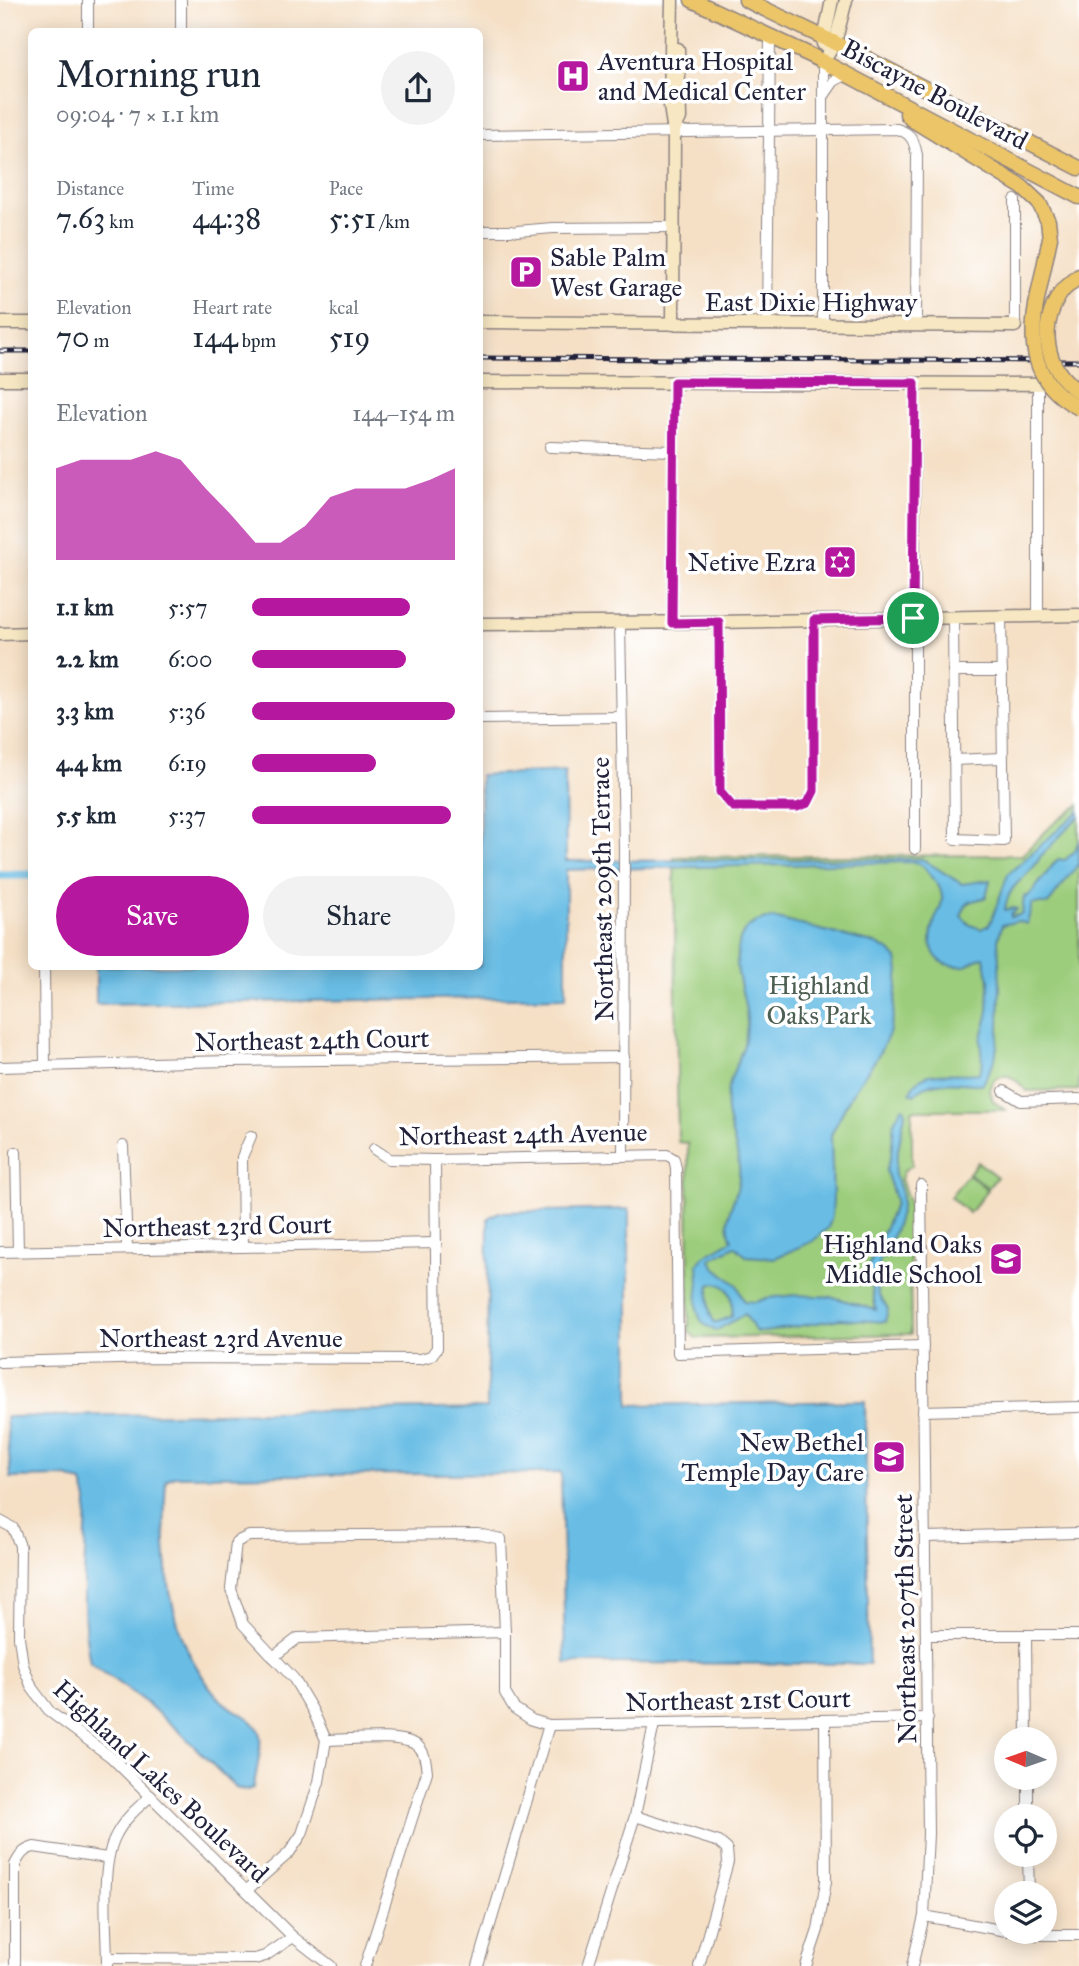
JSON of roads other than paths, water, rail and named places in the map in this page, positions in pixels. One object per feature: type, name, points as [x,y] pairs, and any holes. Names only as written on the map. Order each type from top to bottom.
[{"type":"main road","name":"Biscayne Boulevard","points":[[692,0],[823,62],[1079,197]]},
{"type":"main road","name":"Biscayne Boulevard","points":[[746,0],[1079,168]]},
{"type":"main road","points":[[898,102],[911,119],[1032,194],[1043,209],[1048,222],[1048,249],[1032,333],[1038,364],[1045,379],[1079,408]]},
{"type":"main road","points":[[1044,178],[1072,183],[1079,187]]},
{"type":"main road","points":[[1079,276],[1062,291],[1053,306],[1047,343],[1059,373],[1079,391]]},
{"type":"street","points":[[88,0],[88,28]]},
{"type":"street","points":[[181,0],[181,28]]},
{"type":"street","points":[[673,324],[674,132],[680,118],[678,9],[674,0]]},
{"type":"street","points":[[829,40],[832,0]]},
{"type":"street","points":[[823,325],[823,62],[846,0]]},
{"type":"street","points":[[767,324],[770,36]]},
{"type":"street","points":[[823,98],[834,81],[846,75]]},
{"type":"street","points":[[483,135],[897,129],[906,132],[914,141],[917,155],[916,325]]},
{"type":"street","points":[[1015,200],[1016,326]]},
{"type":"street","points":[[483,231],[673,226]]},
{"type":"street","name":"East Dixie Highway","points":[[483,322],[1016,326]]},
{"type":"street","points":[[0,324],[28,323]]},
{"type":"street","points":[[0,379],[28,379]]},
{"type":"street","points":[[483,382],[1079,384]]},
{"type":"street","points":[[672,623],[674,382]]},
{"type":"street","points":[[915,383],[915,849]]},
{"type":"street","points":[[1038,384],[1038,615]]},
{"type":"street","points":[[550,447],[673,451]]},
{"type":"street","points":[[953,617],[955,839],[1004,841],[1001,615]]},
{"type":"street","points":[[483,624],[1079,615]]},
{"type":"street","points":[[719,622],[720,792],[733,807],[797,807],[808,803],[814,791],[814,620]]},
{"type":"street","name":"Northeast 209th Terrace","points":[[620,623],[624,864],[624,1154]]},
{"type":"street","points":[[0,634],[28,633]]},
{"type":"street","points":[[953,671],[1002,671]]},
{"type":"street","points":[[483,719],[620,717]]},
{"type":"street","points":[[954,760],[1002,758]]},
{"type":"street","points":[[44,970],[45,1066]]},
{"type":"street","name":"Northeast 24th Court","points":[[0,1068],[624,1057]]},
{"type":"street","points":[[1004,1091],[1021,1101],[1079,1099]]},
{"type":"street","points":[[243,1247],[242,1157],[251,1136]]},
{"type":"street","points":[[123,1146],[127,1248]]},
{"type":"street","name":"Northeast 24th Avenue","points":[[374,1149],[389,1159],[435,1160],[667,1154],[674,1159],[677,1187],[678,1353],[923,1346]]},
{"type":"street","points":[[16,1152],[18,1251]]},
{"type":"street","points":[[435,1160],[436,1243]]},
{"type":"street","name":"Northeast 207th Street","points":[[912,1966],[924,1916],[928,1834],[921,1185]]},
{"type":"street","name":"Northeast 23rd Court","points":[[0,1252],[436,1243]]},
{"type":"street","name":"Northeast 23rd Avenue","points":[[0,1362],[157,1358],[420,1359],[431,1356],[437,1348],[436,1243]]},
{"type":"street","points":[[923,1411],[1079,1408]]},
{"type":"street","name":"Highland Lakes Boulevard","points":[[0,1521],[13,1528],[20,1546],[19,1637],[23,1665],[32,1688],[50,1712],[111,1756],[293,1937],[331,1966]]},
{"type":"street","points":[[926,1537],[1079,1533]]},
{"type":"street","points":[[247,1890],[289,1853],[302,1834],[320,1782],[326,1740],[294,1679],[243,1624],[231,1589],[236,1542],[249,1536],[271,1535],[478,1534],[500,1539],[505,1693],[514,1708],[532,1720],[549,1725],[478,1966]]},
{"type":"street","points":[[272,1657],[299,1638],[505,1632]]},
{"type":"street","points":[[926,1635],[1079,1635]]},
{"type":"street","points":[[1026,1636],[1027,1727]]},
{"type":"street","name":"Northeast 21st Court","points":[[549,1725],[928,1718]]},
{"type":"street","points":[[806,1966],[818,1930],[826,1881],[825,1721]]},
{"type":"street","points":[[588,1966],[635,1816],[654,1724]]},
{"type":"street","points":[[326,1740],[406,1739],[421,1748],[426,1762],[427,1772],[365,1966]]},
{"type":"street","points":[[151,1796],[131,1814],[116,1836],[107,1858],[107,1962],[255,1959],[265,1956],[293,1937]]},
{"type":"street","points":[[635,1816],[719,1842],[727,1849],[728,1862],[699,1966]]},
{"type":"street","points":[[15,1966],[15,1865],[19,1856],[25,1849],[34,1847],[107,1858]]},
{"type":"street","points":[[924,1916],[994,1929]]},
{"type":"street","points":[[1057,1934],[1079,1935]]},
{"type":"water","points":[[565,771],[566,861],[922,859],[962,884],[990,880],[986,897],[968,904],[961,916],[970,925],[981,929],[989,925],[1008,874],[1079,811],[1079,816],[1016,885],[1007,900],[1005,910],[1017,909],[1011,917],[1022,914],[1024,896],[1027,897],[1032,892],[1058,859],[1065,860],[1075,851],[1079,840],[1079,863],[1048,904],[1032,904],[1027,924],[1018,921],[1002,925],[998,940],[999,1033],[995,1059],[983,1084],[937,1083],[914,1095],[910,1093],[921,1078],[940,1074],[979,1073],[983,1062],[981,1040],[988,1016],[989,980],[984,957],[964,966],[954,966],[946,964],[935,955],[931,941],[941,904],[941,891],[924,867],[912,862],[566,870],[566,997],[96,1004],[96,970],[483,970],[483,775]]},
{"type":"water","points":[[773,918],[877,944],[890,951],[897,959],[899,971],[893,1016],[889,1034],[878,1056],[851,1095],[831,1135],[833,1199],[828,1228],[813,1241],[775,1258],[746,1256],[735,1246],[710,1259],[716,1268],[737,1285],[744,1301],[756,1302],[796,1295],[833,1297],[876,1310],[868,1267],[895,1204],[886,1171],[891,1156],[894,1121],[903,1107],[906,1111],[895,1175],[902,1201],[890,1242],[879,1260],[880,1280],[877,1289],[888,1309],[885,1322],[840,1319],[756,1332],[745,1314],[717,1330],[703,1323],[698,1311],[698,1264],[704,1256],[732,1240],[728,1222],[739,1178],[738,1157],[726,1105],[747,1023],[737,952],[745,930],[753,924]],"holes":[[[710,1285],[721,1285],[731,1295],[732,1316],[715,1323],[709,1310]]]},
{"type":"water","points":[[629,1209],[629,1405],[865,1401],[869,1664],[565,1663],[561,1473],[175,1476],[166,1480],[165,1546],[174,1612],[189,1653],[208,1685],[222,1701],[255,1724],[258,1730],[260,1749],[253,1789],[247,1791],[236,1788],[178,1730],[141,1699],[90,1663],[84,1602],[87,1500],[82,1483],[67,1477],[11,1478],[6,1417],[487,1408],[488,1218],[499,1212]]},
{"type":"waterway","points":[[0,875],[28,875]]},
{"type":"railway","points":[[0,351],[28,351]]},
{"type":"railway","points":[[483,358],[1079,361]]},
{"type":"place","name":"Aventura Hospital and Medical Center","points":[[573,76]]},
{"type":"place","name":"Sable Palm West Garage","points":[[526,272]]},
{"type":"place","name":"Netive Ezra","points":[[840,562]]},
{"type":"place","name":"Highland Oaks Middle School","points":[[1006,1259]]},
{"type":"place","name":"New Bethel Temple Day Care","points":[[889,1457]]},
{"type":"park label","name":"Highland Oaks Park","points":[[819,1000]]}]
